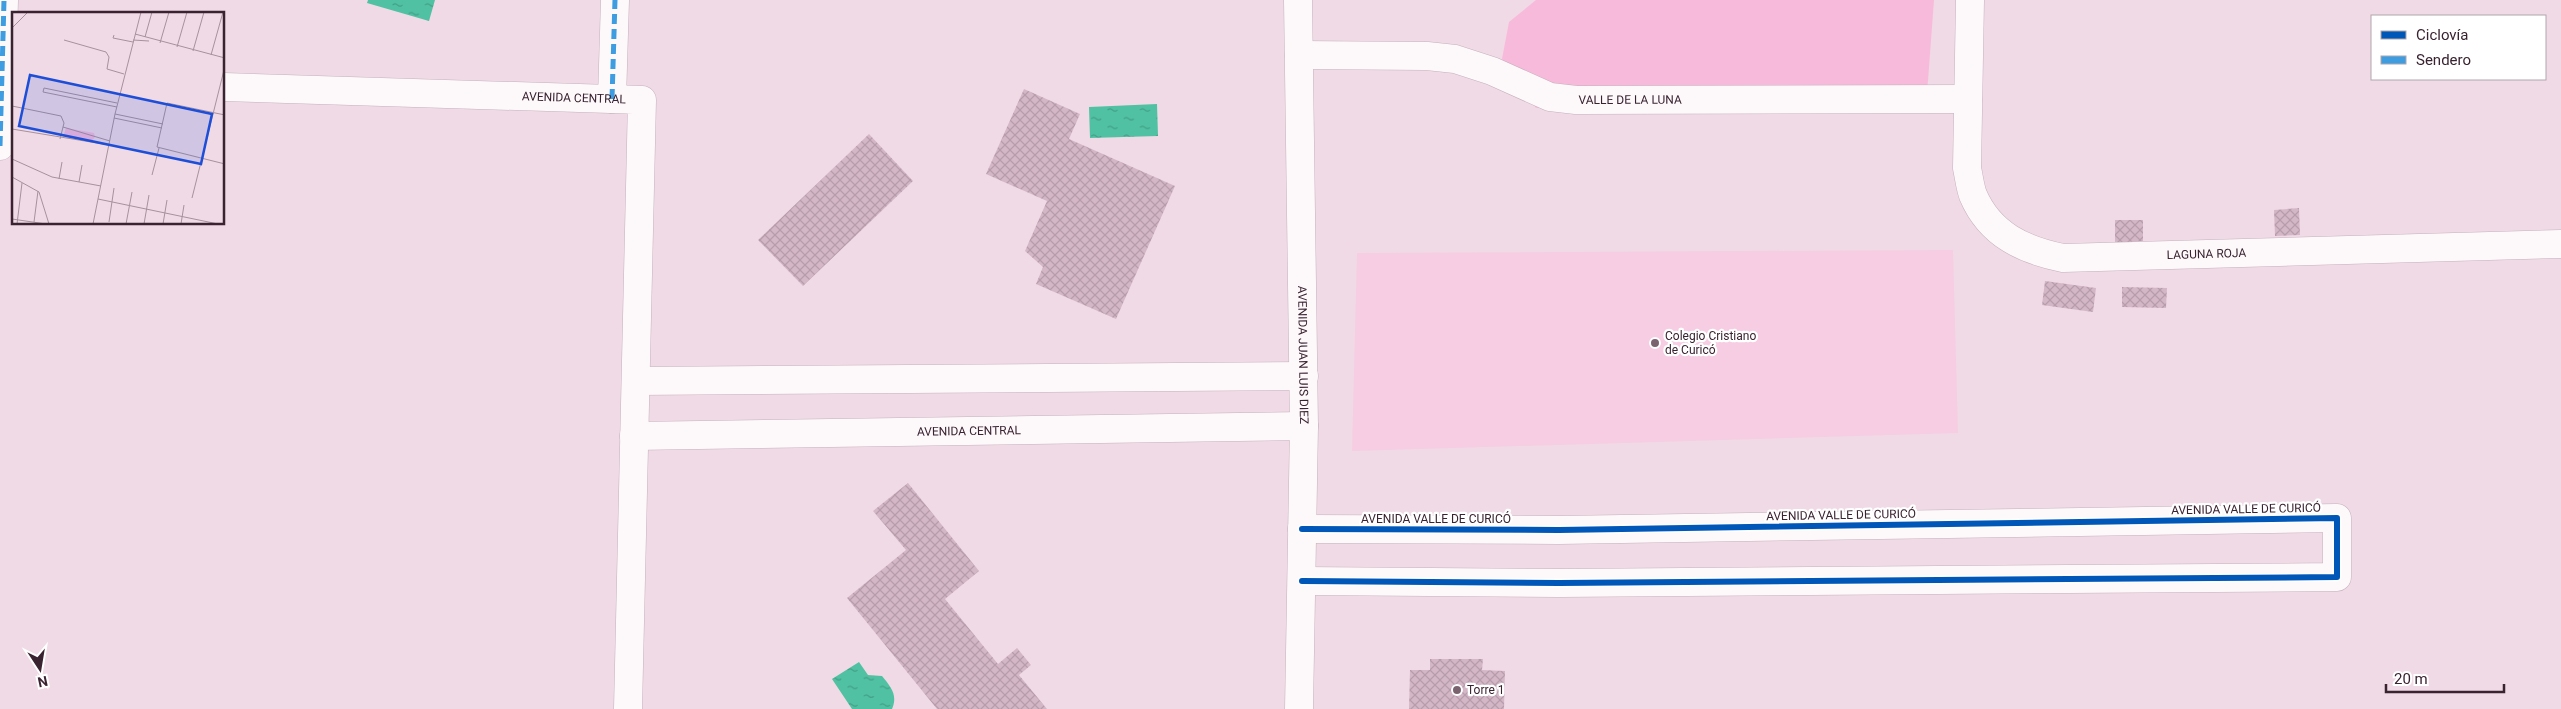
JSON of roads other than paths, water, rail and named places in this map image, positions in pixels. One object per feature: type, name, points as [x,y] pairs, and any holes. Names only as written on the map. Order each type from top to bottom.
[{"type":"street","points":[[0,146],[5,80],[4,0]]},
{"type":"street","points":[[612,99],[615,0]]},
{"type":"street","name":"AVENIDA JUAN LUIS DIEZ","points":[[1298,0],[1304,376],[1299,709]]},
{"type":"street","name":"LAGUNA ROJA","points":[[1970,0],[1967,168],[1973,195],[1990,221],[2010,240],[2036,252],[2063,258],[2561,244]]},
{"type":"street","name":"VALLE DE LA LUNA","points":[[1299,55],[1427,56],[1455,59],[1492,71],[1550,96],[1576,100],[1968,99]]},
{"type":"street","name":"AVENIDA CENTRAL","points":[[225,86],[642,100],[628,709]]},
{"type":"street","points":[[636,381],[1304,376]]},
{"type":"street","name":"AVENIDA CENTRAL","points":[[634,436],[1304,426]]},
{"type":"street","name":"AVENIDA VALLE DE CURICÓ","points":[[1302,529],[1559,530],[2336,518],[2337,577],[1559,583],[1302,581]]},
{"type":"water","points":[[368,0],[435,0],[429,21],[367,3]]},
{"type":"water","points":[[1157,104],[1158,136],[1090,138],[1089,107]]},
{"type":"water","points":[[859,662],[868,675],[882,676],[893,691],[894,704],[892,709],[852,709],[832,679]]},
{"type":"place","name":"Colegio Cristiano de Curicó","points":[[1655,343]]},
{"type":"place","name":"Torre 1","points":[[1457,690]]}]
